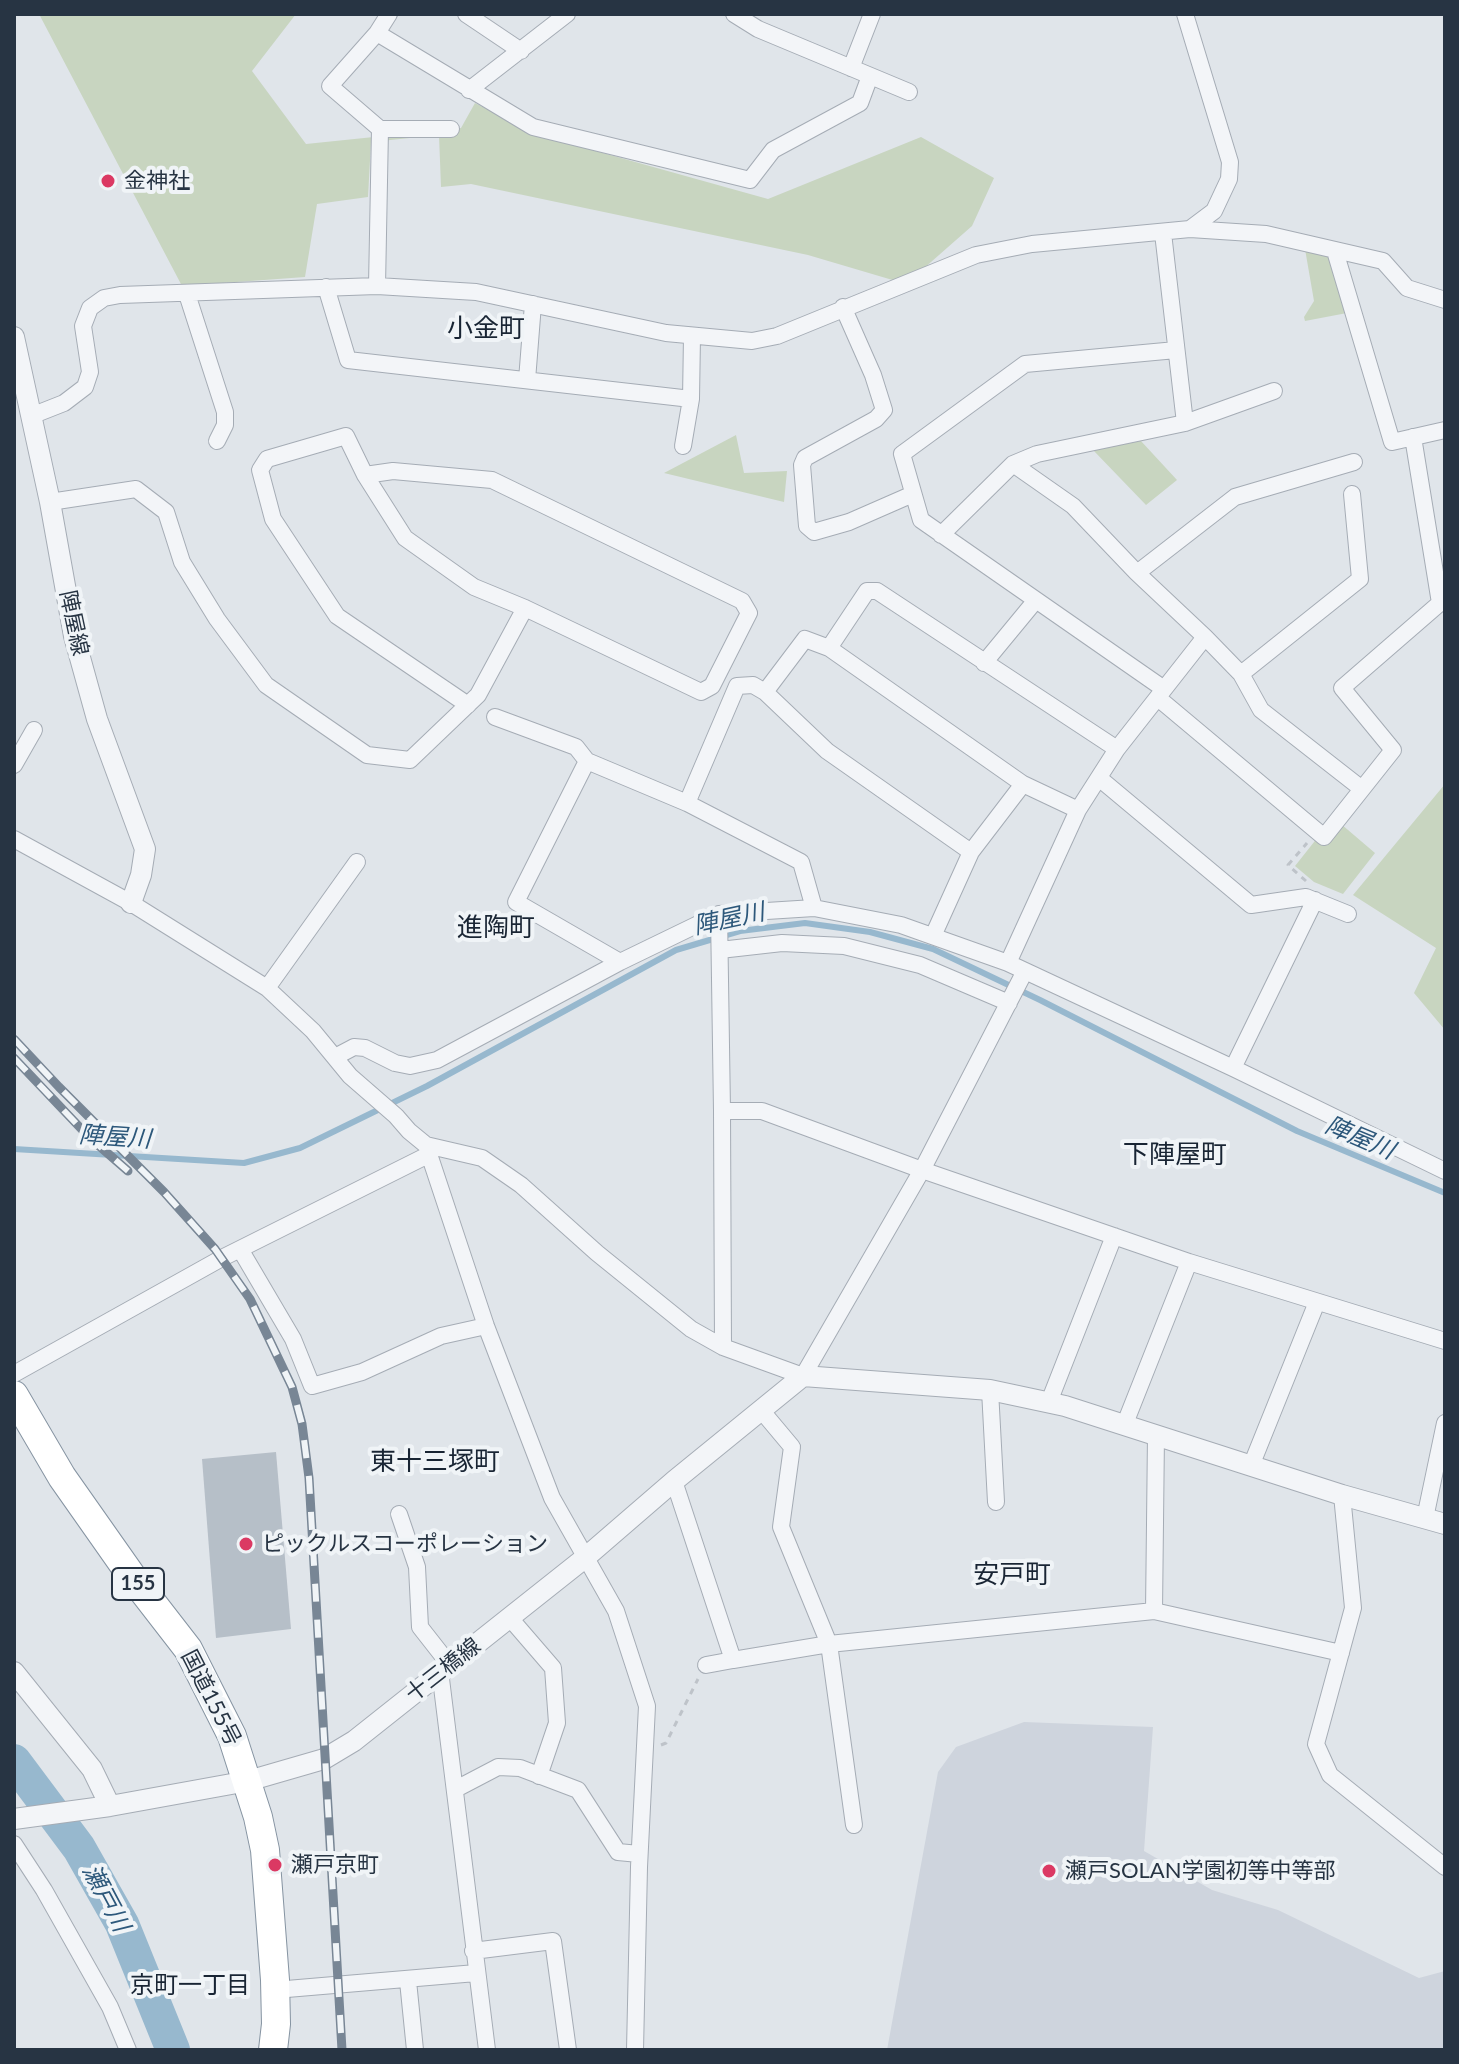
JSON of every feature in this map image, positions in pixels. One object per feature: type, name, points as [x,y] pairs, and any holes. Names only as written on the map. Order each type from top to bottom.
[{"type":"highway","name":"国道155号","points":[[14,1395],[62,1477],[133,1578],[188,1649],[232,1736],[248,1781],[265,1850],[275,1990],[273,2050]]},
{"type":"street","points":[[389,14],[377,33],[330,86],[380,129],[451,129]]},
{"type":"street","points":[[466,14],[521,51]]},
{"type":"street","points":[[469,90],[567,14]]},
{"type":"street","points":[[734,14],[758,29],[909,92]]},
{"type":"street","points":[[851,68],[872,14]]},
{"type":"street","points":[[1185,14],[1230,162],[1229,179],[1214,211],[1190,229]]},
{"type":"street","points":[[377,33],[533,127],[750,180],[773,150],[860,103],[870,76]]},
{"type":"street","points":[[377,286],[380,129]]},
{"type":"street","points":[[31,416],[64,403],[85,387],[90,372],[83,326],[90,308],[104,298],[120,295],[377,286],[476,292],[666,333],[752,341],[777,336],[976,255],[1032,244],[1190,229],[1266,234],[1383,261],[1407,288],[1445,300]]},
{"type":"street","points":[[1163,233],[1185,423]]},
{"type":"street","points":[[1335,251],[1392,442],[1445,430]]},
{"type":"street","points":[[326,287],[348,360],[691,399]]},
{"type":"street","points":[[187,294],[225,412],[225,425],[217,441]]},
{"type":"street","points":[[527,380],[533,304]]},
{"type":"street","points":[[843,307],[873,375],[884,410],[876,419],[805,458],[802,465],[807,526],[814,532],[849,522],[913,494]]},
{"type":"street","points":[[683,446],[691,399],[692,336]]},
{"type":"street","name":"陣屋線","points":[[14,337],[78,650],[97,719],[145,849],[141,875],[131,903]]},
{"type":"street","points":[[1176,350],[1025,364],[902,454],[913,494],[921,520],[1161,693],[1324,837],[1393,750],[1342,688],[1440,603],[1413,437]]},
{"type":"street","points":[[941,535],[1013,464],[1037,454],[1185,423],[1274,391]]},
{"type":"street","points":[[365,475],[393,471],[492,480],[742,601],[749,613],[712,686],[701,692],[474,587],[405,538],[365,475],[346,436],[267,459],[260,470],[273,519],[337,616],[468,705]]},
{"type":"street","points":[[1137,573],[1235,497],[1354,462]]},
{"type":"street","points":[[1013,464],[1073,506],[1241,674],[1261,710],[1362,789]]},
{"type":"street","points":[[50,502],[136,489],[166,512],[182,562],[217,619],[266,685],[367,755],[410,760],[478,695],[525,608]]},
{"type":"street","points":[[1241,674],[1360,579],[1352,494]]},
{"type":"street","points":[[829,648],[867,591],[877,591],[1117,749]]},
{"type":"street","points":[[984,663],[1036,600]]},
{"type":"street","points":[[1008,963],[1078,810],[1117,749],[1205,637]]},
{"type":"street","points":[[765,692],[805,639],[829,648],[1023,784],[1078,810]]},
{"type":"street","points":[[687,803],[737,686],[753,685],[765,692],[827,751],[971,852]]},
{"type":"street","points":[[495,717],[576,747],[587,761],[687,803],[801,862],[814,908]]},
{"type":"street","points":[[14,765],[34,730]]},
{"type":"street","points":[[587,761],[516,902],[620,962]]},
{"type":"street","points":[[1099,778],[1251,905],[1306,897],[1348,914]]},
{"type":"street","points":[[933,936],[971,852],[1023,784]]},
{"type":"street","points":[[14,839],[131,903],[267,988],[313,1031],[350,1076],[396,1116],[427,1150],[486,1326],[552,1498],[616,1611],[647,1706],[639,1854],[635,2050]]},
{"type":"street","points":[[267,988],[357,862]]},
{"type":"street","points":[[1233,1068],[1315,900]]},
{"type":"street","points":[[335,1057],[354,1047],[365,1048],[395,1063],[410,1066],[437,1060],[620,962],[719,918],[814,908],[901,925],[1008,963],[1023,976],[1233,1068],[1445,1171]]},
{"type":"street","points":[[719,918],[723,1347]]},
{"type":"street","points":[[720,947],[782,943],[844,946],[920,965],[1010,1001]]},
{"type":"street","points":[[803,1376],[922,1170],[1023,976]]},
{"type":"street","points":[[722,1111],[762,1111],[1189,1262],[1445,1341]]},
{"type":"street","points":[[14,1374],[427,1150],[482,1158],[521,1185],[597,1253],[691,1329],[723,1347],[803,1376],[990,1390],[1049,1402],[1342,1495],[1435,1521],[1445,1423]]},
{"type":"street","points":[[1049,1402],[1114,1236]]},
{"type":"street","points":[[240,1249],[288,1329],[312,1386],[362,1372],[441,1336],[486,1326]]},
{"type":"street","points":[[1124,1426],[1189,1262]]},
{"type":"street","points":[[1251,1466],[1317,1302]]},
{"type":"street","name":"十三橋線","points":[[16,1819],[248,1781],[324,1759],[354,1741],[586,1557],[803,1376]]},
{"type":"street","points":[[990,1390],[996,1502]]},
{"type":"street","points":[[761,1410],[792,1447],[781,1527],[829,1644],[854,1825]]},
{"type":"street","points":[[1154,1611],[1156,1435]]},
{"type":"street","points":[[674,1481],[733,1660]]},
{"type":"street","points":[[1342,1495],[1353,1608],[1316,1744],[1330,1775],[1445,1867]]},
{"type":"street","points":[[399,1514],[417,1567],[420,1627],[445,1668],[473,1951],[487,2050]]},
{"type":"street","points":[[706,1665],[829,1644],[1154,1611],[1341,1653]]},
{"type":"street","points":[[509,1617],[553,1668],[557,1723],[539,1776]]},
{"type":"street","points":[[14,1672],[92,1769],[102,1807]]},
{"type":"street","points":[[456,1789],[498,1767],[520,1768],[578,1790],[618,1852],[639,1854]]},
{"type":"street","points":[[14,1844],[44,1890],[110,2007],[128,2050]]},
{"type":"street","points":[[473,1951],[553,1941],[568,2050]]},
{"type":"street","points":[[275,1990],[476,1973]]},
{"type":"street","points":[[408,1981],[415,2050]]},
{"type":"path","points":[[1308,883],[1288,865],[1317,831]]},
{"type":"path","points":[[645,1752],[666,1743],[706,1665]]},
{"type":"shaded area","name":"瀬戸SOLAN学園初等中等部","points":[[1024,1722],[1153,1727],[1144,1851],[1212,1890],[1278,1910],[1419,1978],[1445,1971],[1445,2050],[887,2050],[938,1772],[956,1747]]},
{"type":"green space","points":[[39,14],[296,14],[252,71],[306,144],[461,128],[475,103],[535,134],[768,199],[921,137],[994,178],[972,226],[906,284],[808,255],[471,184],[441,187],[439,135],[371,142],[368,197],[317,204],[305,277],[182,286]]},
{"type":"green space","points":[[1305,249],[1334,254],[1347,313],[1305,321],[1304,317],[1314,301]]},
{"type":"green space","points":[[736,435],[744,473],[787,471],[784,502],[664,473]]},
{"type":"green space","points":[[1141,441],[1177,480],[1146,505],[1093,450]]},
{"type":"green space","points":[[1445,784],[1445,1030],[1414,993],[1436,948],[1353,895]]},
{"type":"green space","points":[[1341,824],[1375,853],[1343,894],[1314,882],[1295,866],[1318,837]]},
{"type":"building","name":"ピックルスコーポレーション","points":[[276,1452],[291,1629],[216,1638],[202,1459]]},
{"type":"waterway","name":"陣屋川","points":[[14,1149],[244,1163],[300,1148],[427,1086],[676,950],[740,931],[805,923],[870,932],[933,949],[1297,1131],[1445,1193]]},
{"type":"waterway","name":"瀬戸川","points":[[14,1761],[79,1848],[122,1924],[173,2050]]},
{"type":"railway","points":[[14,1039],[164,1192],[215,1249],[250,1299],[292,1387],[302,1424],[309,1478],[342,2050]]},
{"type":"railway","points":[[14,1058],[89,1137],[128,1171]]},
{"type":"place","name":"金神社","points":[[108,181]]},
{"type":"place","name":"ピックルスコーポレーション","points":[[246,1544]]},
{"type":"place","name":"瀬戸京町","points":[[275,1865]]},
{"type":"place","name":"瀬戸SOLAN学園初等中等部","points":[[1049,1871]]},
{"type":"district","name":"小金町","points":[[486,329]]},
{"type":"district","name":"進陶町","points":[[496,928]]},
{"type":"district","name":"下陣屋町","points":[[1175,1155]]},
{"type":"district","name":"東十三塚町","points":[[435,1462]]},
{"type":"district","name":"安戸町","points":[[1012,1575]]},
{"type":"district","name":"京町一丁目","points":[[190,1985]]}]
